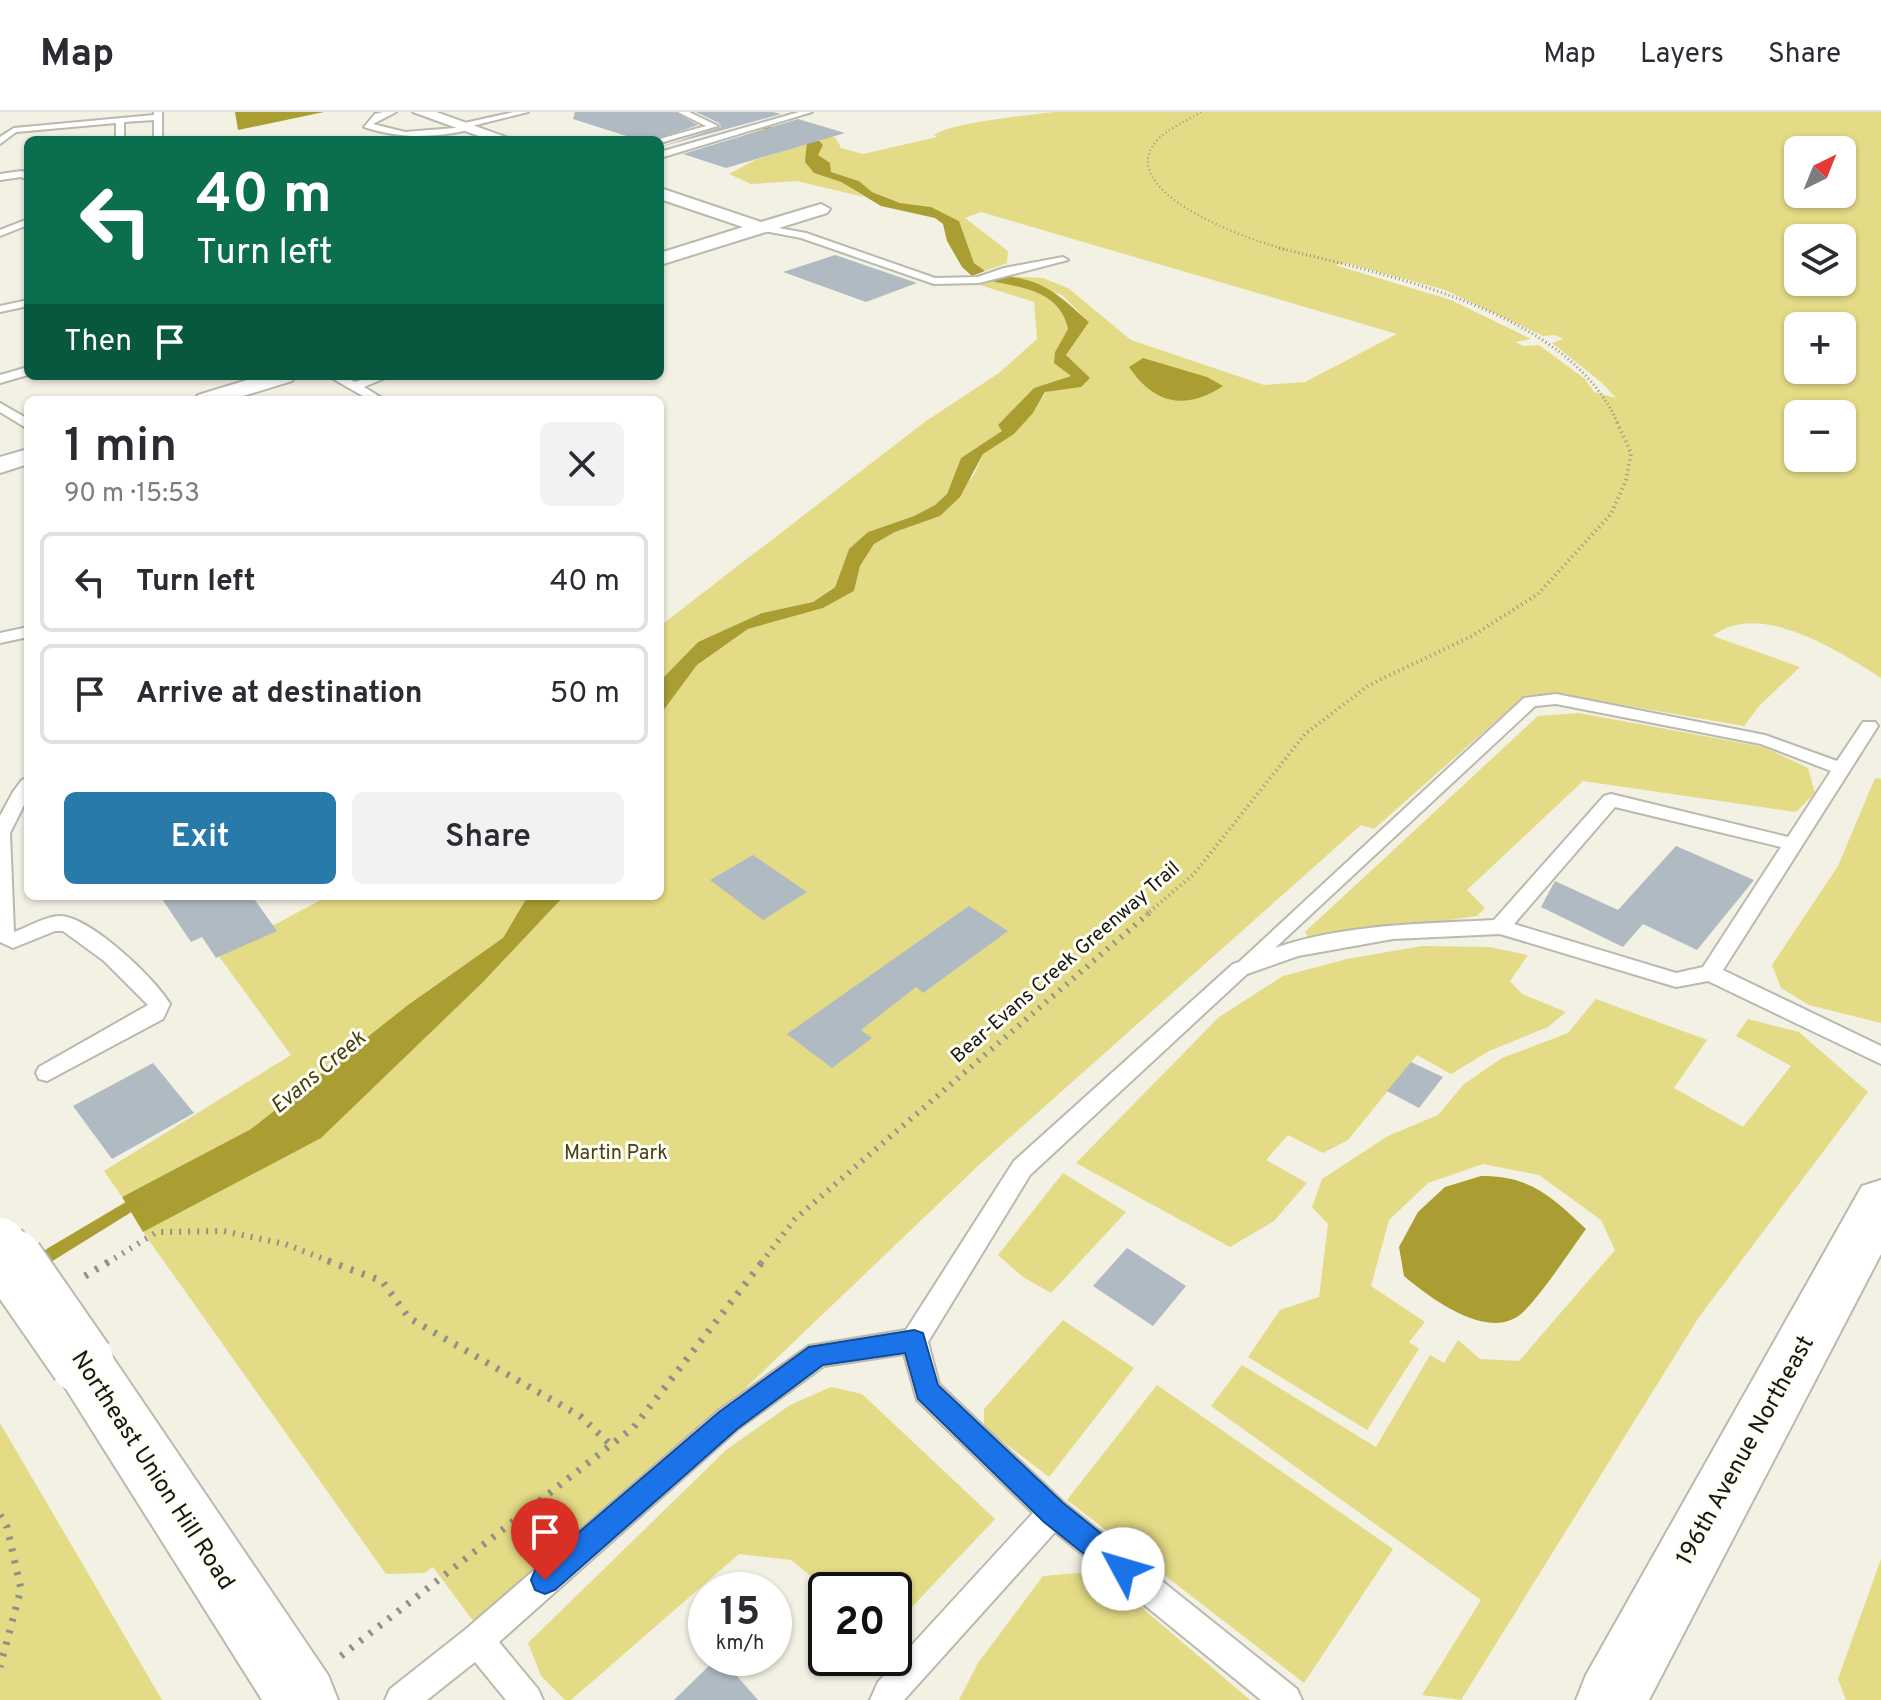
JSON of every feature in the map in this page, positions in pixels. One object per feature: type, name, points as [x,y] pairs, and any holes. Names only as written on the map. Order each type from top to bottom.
[{"type":"street","points":[[421,112],[494,136]]},
{"type":"street","points":[[664,194],[762,228]]},
{"type":"street","points":[[664,258],[821,209]]},
{"type":"street","points":[[237,396],[275,380]]},
{"type":"street","points":[[0,465],[24,457]]},
{"type":"street","name":"196th Avenue Northeast","points":[[1611,1700],[1881,1202]]},
{"type":"street","name":"Northeast Union Hill Road","points":[[0,1243],[82,1362],[300,1695]]},
{"type":"lane","points":[[392,112],[378,116],[367,125],[385,132],[416,136]]},
{"type":"lane","points":[[428,136],[524,112]]},
{"type":"lane","points":[[664,139],[714,126],[682,112]]},
{"type":"lane","points":[[664,154],[808,112]]},
{"type":"lane","points":[[0,141],[14,127],[158,114],[158,136]]},
{"type":"lane","points":[[0,125],[51,127],[117,117]]},
{"type":"lane","points":[[117,117],[119,136]]},
{"type":"lane","points":[[51,127],[51,136]]},
{"type":"lane","points":[[0,177],[24,175]]},
{"type":"lane","points":[[0,233],[24,224]]},
{"type":"lane","points":[[762,228],[803,235],[934,281],[979,280],[1004,271],[1063,260]]},
{"type":"lane","points":[[0,309],[24,304]]},
{"type":"lane","points":[[0,379],[24,372]]},
{"type":"lane","points":[[341,380],[371,396]]},
{"type":"lane","points":[[354,387],[373,380]]},
{"type":"lane","points":[[0,407],[24,422]]},
{"type":"lane","points":[[0,638],[24,633]]},
{"type":"lane","points":[[1286,1700],[1053,1512],[927,1391],[914,1341],[1022,1168],[1530,702],[1556,699],[1765,740],[1841,769]]},
{"type":"lane","points":[[1710,973],[1869,726]]},
{"type":"lane","points":[[24,789],[1,833],[4,935],[13,941],[60,923],[71,926],[110,953],[159,1004],[155,1013],[47,1073]]},
{"type":"lane","points":[[1500,927],[1611,800],[1794,844]]},
{"type":"lane","points":[[1240,969],[1295,949],[1393,932],[1500,927],[1676,980],[1710,973],[1881,1056]]},
{"type":"lane","points":[[401,1700],[477,1640],[728,1420],[818,1355],[914,1341]]},
{"type":"lane","points":[[886,1700],[889,1693],[1053,1512]]},
{"type":"lane","points":[[477,1640],[527,1700]]},
{"type":"path","name":"Bear-Evans Creek Greenway Trail","points":[[300,1695],[634,1427],[795,1219],[1194,874],[1266,779],[1305,734],[1369,685],[1472,636],[1538,594],[1611,514],[1626,480],[1631,453],[1607,399],[1579,369],[1539,339],[1451,295],[1376,272],[1260,243],[1210,222],[1160,189],[1151,174],[1148,155],[1156,140],[1201,112]]},
{"type":"path","points":[[157,1232],[223,1231],[285,1244],[382,1281],[409,1318],[580,1416],[611,1445]]},
{"type":"path","points":[[0,1515],[7,1527],[21,1589],[0,1667]]},
{"type":"green space","name":"Martin Park","points":[[1054,112],[1881,112],[1881,678],[1799,633],[1753,623],[1731,626],[1713,636],[1800,667],[1759,706],[1744,726],[1553,693],[1521,699],[1374,829],[1361,825],[980,1164],[485,1637],[433,1567],[424,1573],[386,1574],[143,1232],[171,1216],[338,1063],[251,1129],[122,1197],[104,1171],[291,1055],[218,955],[321,900],[664,900],[664,710],[697,665],[748,629],[823,608],[854,591],[860,566],[874,544],[895,532],[940,516],[974,475],[984,452],[1033,413],[1046,392],[1089,378],[1066,355],[1089,322],[1062,295],[1004,276],[1043,278],[1068,288],[1131,340],[1264,385],[1305,382],[1397,334],[981,212],[965,218],[1008,251],[1007,263],[985,271],[974,263],[959,221],[931,207],[900,203],[872,192],[859,181],[831,172],[801,132],[770,127],[786,125],[812,130],[836,138],[841,148],[863,154],[937,137],[934,135],[956,127]],"holes":[[[1346,263],[1445,290],[1543,336],[1555,335],[1563,339],[1552,343],[1616,398],[1594,392],[1585,379],[1539,345],[1524,346],[1515,342],[1531,339],[1451,300],[1335,265]]]},
{"type":"green space","points":[[762,129],[807,142],[814,173],[841,182],[864,197],[797,181],[751,184],[729,174],[755,160],[800,146],[754,132]]},
{"type":"green space","points":[[991,281],[1015,286],[1038,293],[1057,306],[1068,329],[1055,352],[1072,376],[1034,388],[999,425],[1003,431],[961,458],[947,494],[935,505],[868,532],[849,549],[835,586],[813,602],[762,613],[698,642],[664,677],[664,623],[926,421],[999,373],[1037,339],[1034,302],[980,285]]},
{"type":"green space","points":[[1579,713],[1764,747],[1808,768],[1815,793],[1796,812],[1583,781],[1467,890],[1485,908],[1477,916],[1310,940],[1305,932],[1538,716]]},
{"type":"green space","points":[[1875,778],[1881,779],[1881,1023],[1809,1005],[1781,988],[1772,965],[1838,866]]},
{"type":"green space","points":[[1422,946],[1489,947],[1528,955],[1510,981],[1522,994],[1566,1012],[1548,1027],[1489,1051],[1451,1074],[1417,1055],[1348,1140],[1323,1153],[1288,1135],[1266,1160],[1307,1183],[1274,1221],[1230,1247],[1076,1163],[1219,1017],[1283,976],[1347,959]]},
{"type":"green space","points":[[1596,999],[1707,1040],[1674,1088],[1743,1127],[1791,1066],[1736,1036],[1748,1019],[1799,1032],[1868,1092],[1699,1317],[1461,1700],[1422,1695],[1481,1600],[1211,1406],[1242,1365],[1376,1447],[1430,1355],[1444,1363],[1458,1340],[1480,1359],[1519,1361],[1615,1250],[1601,1220],[1539,1175],[1483,1164],[1428,1183],[1389,1220],[1371,1286],[1425,1322],[1409,1342],[1419,1349],[1367,1430],[1248,1357],[1280,1310],[1319,1297],[1328,1224],[1312,1207],[1322,1179],[1388,1136],[1438,1115],[1464,1084],[1502,1058],[1568,1033]]},
{"type":"green space","points":[[1063,1173],[1126,1212],[1051,1293],[1023,1277],[998,1255]]},
{"type":"green space","points":[[1063,1320],[1134,1368],[1049,1477],[984,1427],[984,1409]]},
{"type":"green space","points":[[1157,1385],[1393,1549],[1304,1683],[1067,1500]]},
{"type":"green space","points":[[831,1387],[862,1394],[995,1519],[912,1607],[912,1572],[808,1574],[791,1560],[739,1554],[718,1572],[688,1572],[688,1598],[571,1700],[565,1700],[541,1676],[528,1643],[726,1450],[790,1405]]},
{"type":"green space","points":[[0,1423],[162,1700],[0,1700]]},
{"type":"green space","points":[[1881,1559],[1881,1700],[1846,1700],[1838,1679]]},
{"type":"green space","points":[[1090,1572],[1120,1589],[1250,1700],[959,1700],[978,1663],[1043,1576]]},
{"type":"shaded area","points":[[235,112],[324,112],[238,130]]},
{"type":"shaded area","points":[[770,127],[799,132],[818,140],[823,145],[818,155],[830,163],[831,172],[859,181],[872,192],[900,203],[931,207],[959,221],[974,263],[985,271],[972,276],[962,267],[947,241],[943,224],[935,218],[881,206],[841,182],[814,173],[805,162],[807,141],[762,129]]},
{"type":"shaded area","points":[[1004,276],[1031,281],[1060,298],[1089,322],[1066,355],[1090,378],[1081,387],[1045,392],[1033,413],[1014,434],[983,454],[960,497],[940,516],[895,532],[874,544],[860,566],[854,591],[823,608],[748,629],[697,665],[664,710],[664,677],[698,642],[762,613],[813,602],[835,587],[849,549],[868,532],[935,505],[947,494],[961,458],[1002,431],[998,425],[1034,388],[1071,376],[1054,363],[1055,352],[1068,329],[1057,306],[1038,293],[991,281]]},
{"type":"shaded area","points":[[1143,358],[1207,377],[1223,386],[1196,399],[1171,400],[1149,389],[1129,367]]},
{"type":"shaded area","points":[[526,900],[560,900],[482,983],[321,1138],[143,1232],[122,1197],[251,1129],[408,1005],[503,938]]},
{"type":"shaded area","points":[[1481,1176],[1514,1180],[1539,1190],[1586,1229],[1521,1314],[1507,1321],[1492,1323],[1476,1320],[1443,1305],[1404,1276],[1399,1247],[1418,1212],[1445,1187]]},
{"type":"building","points":[[575,112],[675,112],[698,125],[664,136],[626,136],[573,119]]},
{"type":"building","points":[[696,112],[781,114],[664,146],[721,127],[719,123]]},
{"type":"building","points":[[798,119],[845,133],[726,168],[683,154]]},
{"type":"building","points":[[835,255],[917,283],[866,302],[783,272]]},
{"type":"building","points":[[1676,846],[1754,880],[1697,950],[1643,924],[1623,947],[1541,907],[1555,881],[1618,910]]},
{"type":"building","points":[[753,855],[807,892],[763,920],[710,880]]},
{"type":"building","points":[[163,900],[255,900],[277,931],[216,958],[202,937],[191,942]]},
{"type":"building","points":[[969,906],[1008,931],[923,993],[916,987],[861,1030],[872,1038],[832,1068],[787,1034]]},
{"type":"building","points":[[1411,1062],[1443,1077],[1419,1108],[1387,1091]]},
{"type":"building","points":[[153,1063],[194,1113],[112,1159],[73,1106]]},
{"type":"building","points":[[1127,1248],[1186,1286],[1153,1326],[1093,1286]]},
{"type":"building","points":[[699,1676],[737,1676],[758,1700],[674,1700]]},
{"type":"waterway","name":"Evans Creek","points":[[33,1265],[141,1199]]},
{"type":"route","points":[[545,1580],[728,1420],[818,1355],[914,1341],[927,1391],[1053,1512],[1123,1569]]}]
